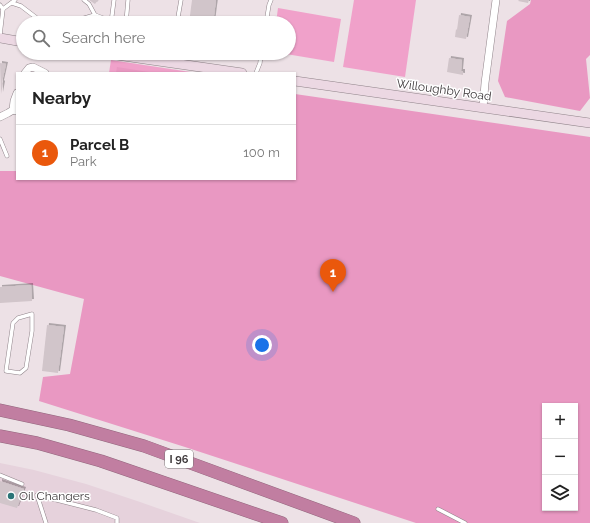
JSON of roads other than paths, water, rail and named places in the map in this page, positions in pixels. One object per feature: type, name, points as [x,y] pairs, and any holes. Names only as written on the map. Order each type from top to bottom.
[{"type":"highway","name":"I 96","points":[[0,410],[68,425],[144,446],[354,523]]},
{"type":"highway","name":"I 96","points":[[0,436],[37,443],[101,460],[282,523]]},
{"type":"street","points":[[483,108],[496,0]]},
{"type":"street","points":[[0,38],[16,41]]},
{"type":"street","points":[[154,60],[235,72]]},
{"type":"street","points":[[26,72],[29,68],[33,67],[44,72]]},
{"type":"street","name":"Willoughby Road","points":[[296,81],[590,123]]},
{"type":"street","points":[[0,117],[15,111],[14,101],[16,96]]},
{"type":"lane","points":[[84,0],[89,4],[95,14],[99,16]]},
{"type":"lane","points":[[112,16],[114,0]]},
{"type":"lane","points":[[127,16],[128,0]]},
{"type":"lane","points":[[178,16],[181,0]]},
{"type":"lane","points":[[267,16],[269,4],[272,0]]},
{"type":"lane","points":[[3,9],[13,2],[34,16]]},
{"type":"lane","points":[[0,5],[3,9],[0,35]]},
{"type":"lane","points":[[89,16],[95,14]]},
{"type":"lane","points":[[256,72],[260,60]]},
{"type":"lane","points":[[0,139],[7,156]]},
{"type":"lane","points":[[0,370],[6,371],[20,373],[26,368],[32,331],[32,314],[18,318],[13,323],[6,371]]},
{"type":"lane","points":[[0,475],[22,484]]},
{"type":"lane","points":[[46,523],[37,495],[96,510],[117,518],[117,523]]},
{"type":"lane","points":[[438,509],[465,523]]},
{"type":"place","name":"Parcel B","points":[[333,292]]},
{"type":"place","name":"Oil Changers","points":[[11,496]]}]
